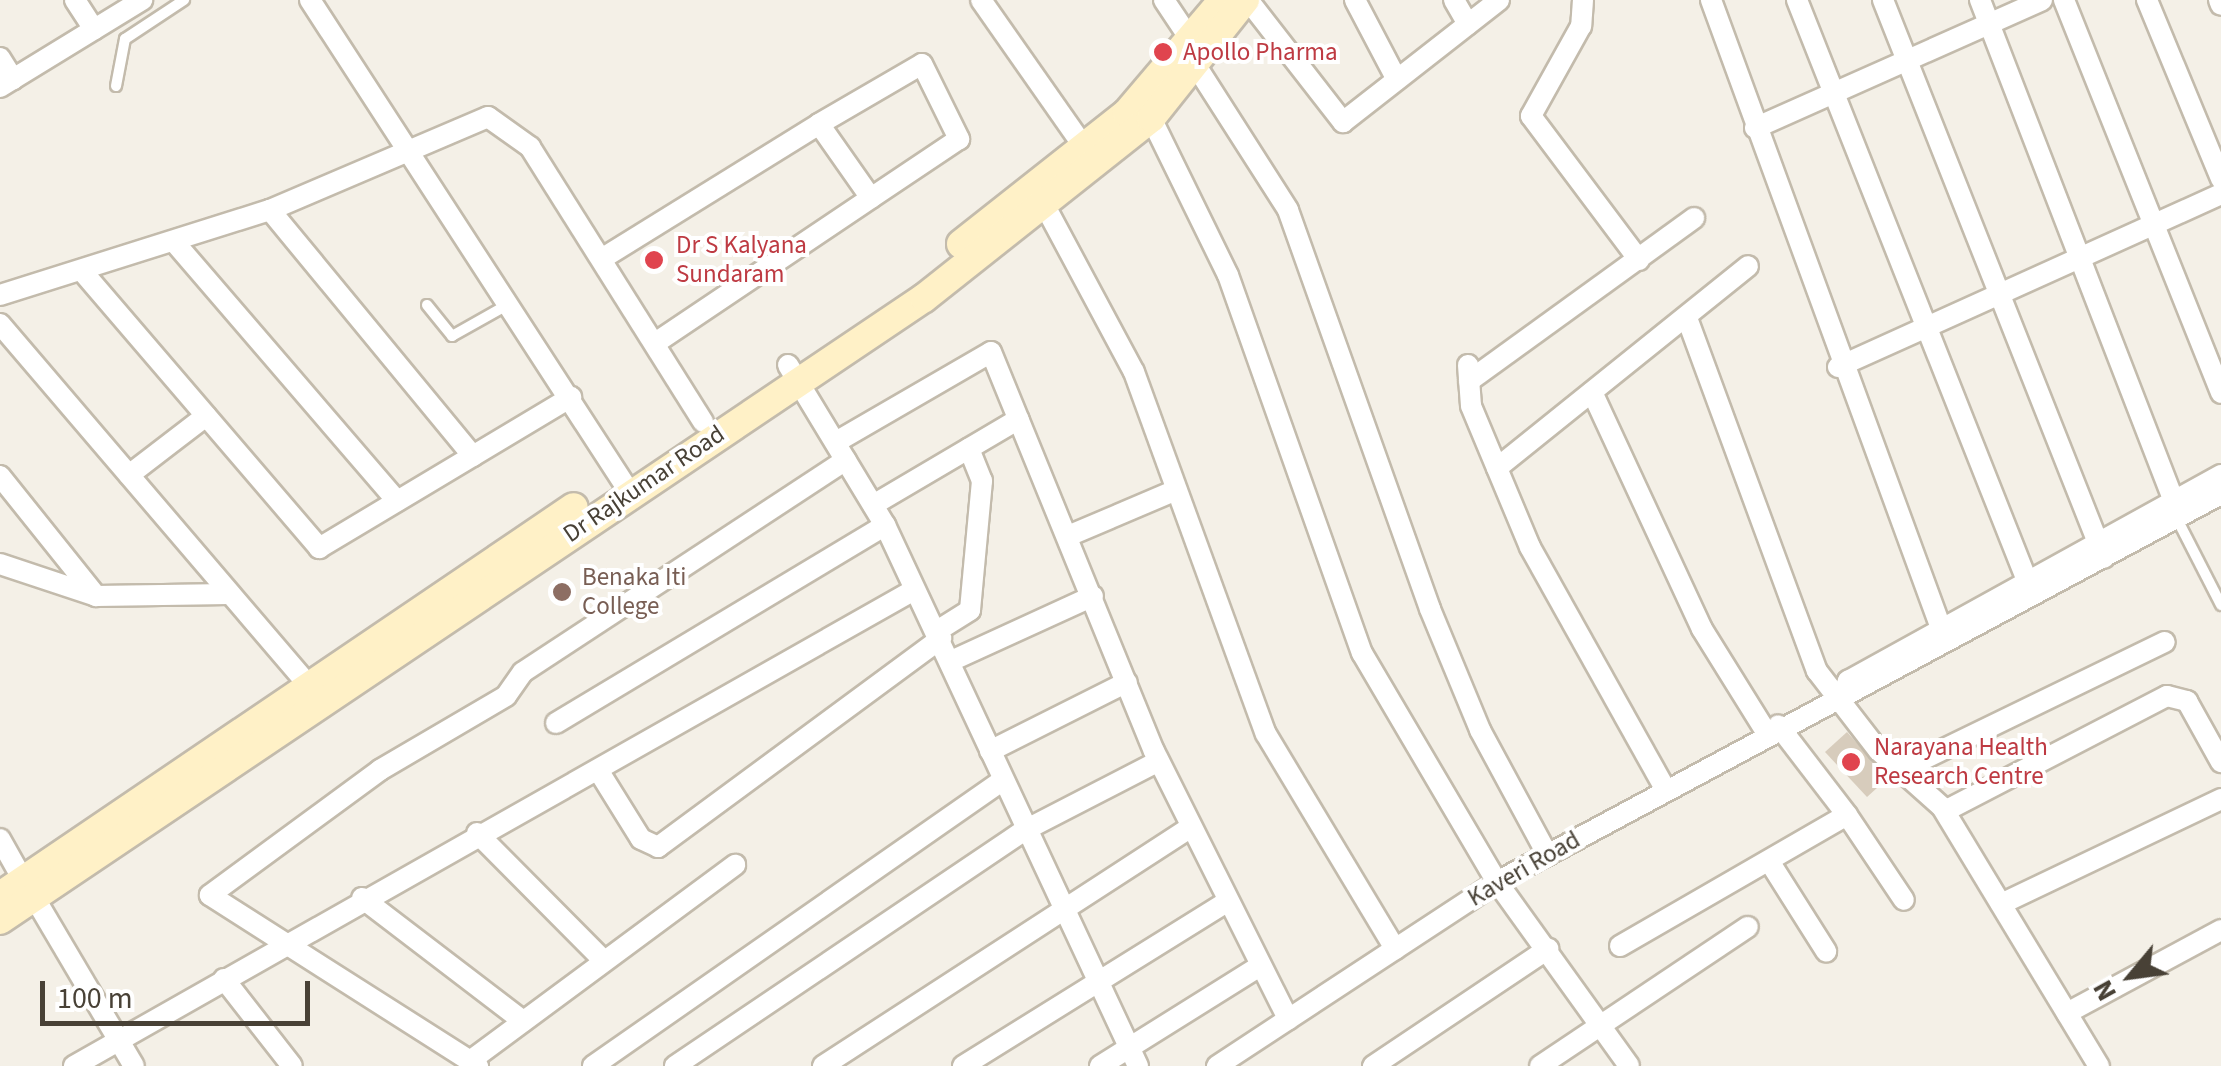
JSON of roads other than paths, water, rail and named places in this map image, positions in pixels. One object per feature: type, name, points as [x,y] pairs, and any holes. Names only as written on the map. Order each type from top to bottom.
[{"type":"main road","name":"Dr Rajkumar Road","points":[[625,485],[703,422],[793,373],[916,282],[1084,148],[1223,0]]},
{"type":"main road","name":"Dr Rajkumar Road","points":[[0,920],[19,891],[1045,206],[1151,118],[1198,69],[1247,0]]},
{"type":"street","points":[[75,0],[94,29]]},
{"type":"street","points":[[0,58],[7,83],[142,0]]},
{"type":"street","points":[[310,0],[572,397],[625,485]]},
{"type":"street","points":[[981,0],[1084,148]]},
{"type":"street","points":[[1164,0],[1190,39]]},
{"type":"street","points":[[1247,0],[1343,122],[1499,0]]},
{"type":"street","points":[[1355,0],[1398,80]]},
{"type":"street","points":[[1454,0],[1468,24]]},
{"type":"street","points":[[1583,0],[1582,26],[1531,116],[1639,260]]},
{"type":"street","points":[[1710,0],[1838,367],[1942,631]]},
{"type":"street","points":[[1797,0],[1838,93],[1919,326],[2028,583]]},
{"type":"street","points":[[1883,0],[1994,292],[2099,550]]},
{"type":"street","points":[[1980,0],[2174,508]]},
{"type":"street","points":[[1755,128],[2042,0]]},
{"type":"street","points":[[2064,0],[2221,393]]},
{"type":"street","points":[[2147,0],[2221,179]]},
{"type":"street","points":[[603,258],[922,64],[960,139],[658,341]]},
{"type":"street","points":[[1198,69],[1288,210],[1430,609],[1480,730],[1547,854]]},
{"type":"street","points":[[0,296],[176,244],[270,210],[488,116],[530,146],[658,341],[703,422]]},
{"type":"street","points":[[1151,118],[1228,276],[1362,653],[1497,882],[1629,1066]]},
{"type":"street","points":[[818,124],[870,198]]},
{"type":"street","points":[[1838,367],[1994,292],[2221,194]]},
{"type":"street","points":[[1045,206],[1134,372],[1174,492],[1266,734],[1396,949]]},
{"type":"street","points":[[270,210],[473,456]]},
{"type":"street","points":[[1666,790],[1584,654],[1497,468],[1468,373],[1639,260],[1694,218]]},
{"type":"street","points":[[176,244],[398,501]]},
{"type":"street","points":[[1497,468],[1748,266]]},
{"type":"street","points":[[82,271],[319,548],[572,397]]},
{"type":"street","points":[[1687,318],[1802,639],[1839,696],[1901,770],[1945,811],[2099,1066]]},
{"type":"street","points":[[0,324],[315,692]]},
{"type":"street","points":[[735,866],[524,1021],[474,1063],[210,894],[380,770],[506,696],[522,672],[991,352],[1159,761],[1226,902],[1288,1019]]},
{"type":"street","points":[[793,373],[885,525],[952,661],[1058,906],[1134,1057]]},
{"type":"street","points":[[1592,392],[1678,582],[1772,729],[1847,816],[1904,900]]},
{"type":"street","points":[[128,476],[206,416]]},
{"type":"street","points":[[873,505],[1019,419]]},
{"type":"street","points":[[598,770],[640,839],[658,847],[970,610],[982,481],[969,448]]},
{"type":"street","points":[[0,476],[96,596]]},
{"type":"street","name":"Kaveri Road","points":[[1216,1066],[1497,882],[1772,729],[1839,696],[1858,696],[2174,508],[2221,476]]},
{"type":"street","points":[[1068,536],[1174,492]]},
{"type":"street","name":"Kaveri Road","points":[[2174,508],[2221,494]]},
{"type":"street","points":[[556,723],[885,525]]},
{"type":"street","name":"Kaveri Road","points":[[1839,696],[1848,681],[2028,583],[2099,550]]},
{"type":"street","points":[[0,564],[96,596],[229,594]]},
{"type":"street","points":[[74,1066],[282,943],[598,770],[914,590]]},
{"type":"street","points":[[952,661],[1093,596]]},
{"type":"street","points":[[1901,770],[2165,642]]},
{"type":"street","points":[[990,751],[1127,682]]},
{"type":"street","points":[[1945,811],[2174,695],[2187,701],[2221,762]]},
{"type":"street","points":[[675,1066],[1027,829],[1159,761]]},
{"type":"street","points":[[593,1066],[1002,780]]},
{"type":"street","points":[[2001,904],[2221,799]]},
{"type":"street","points":[[1620,946],[1847,816]]},
{"type":"street","points":[[823,1066],[1058,906],[1190,828]]},
{"type":"street","points":[[477,833],[604,961]]},
{"type":"street","points":[[0,839],[19,891],[134,1066]]},
{"type":"street","points":[[1769,861],[1826,951]]},
{"type":"street","points":[[362,898],[524,1021]]},
{"type":"street","points":[[964,1066],[1226,902]]},
{"type":"street","points":[[1540,1066],[1748,927]]},
{"type":"street","points":[[2067,1013],[2221,930]]},
{"type":"street","points":[[1372,1066],[1548,948]]},
{"type":"street","points":[[1100,1066],[1134,1057],[1260,966]]},
{"type":"street","points":[[224,979],[292,1066]]},
{"type":"lane","points":[[116,86],[125,39],[184,0]]},
{"type":"lane","points":[[426,305],[452,336],[510,303]]},
{"type":"lane","points":[[2174,508],[2221,605]]},
{"type":"place","name":"Apollo Pharma","points":[[1163,52]]},
{"type":"place","name":"Dr S Kalyana Sundaram","points":[[654,260]]},
{"type":"place","name":"Benaka Iti College","points":[[562,592]]},
{"type":"place","name":"Narayana Health Research Centre","points":[[1851,762]]}]
